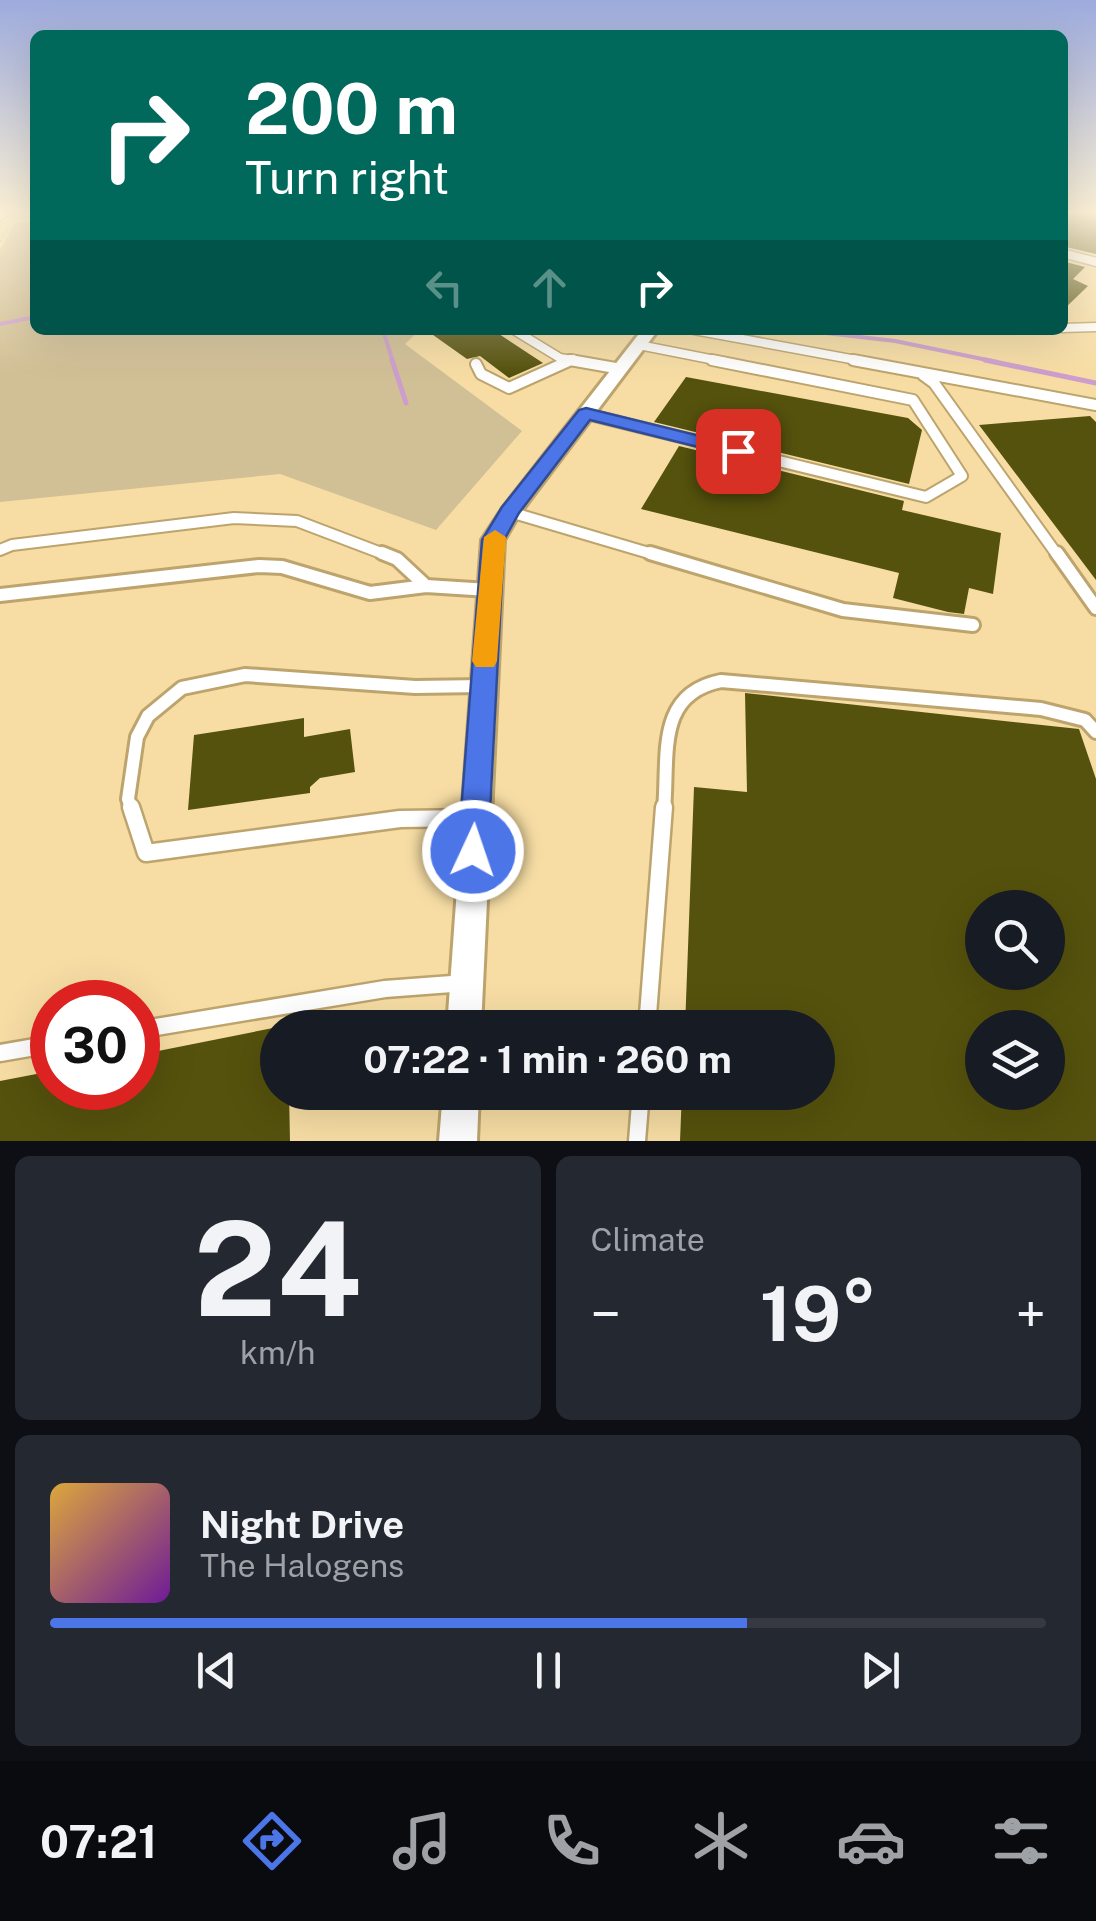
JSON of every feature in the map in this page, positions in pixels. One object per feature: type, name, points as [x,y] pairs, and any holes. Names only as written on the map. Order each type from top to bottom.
[{"type":"street","points":[[465,1010],[493,540],[510,512],[645,337]]},
{"type":"street","points":[[458,1141],[459,1110]]},
{"type":"lane","points":[[1068,328],[1096,327]]},
{"type":"lane","points":[[522,335],[560,358],[621,368]]},
{"type":"lane","points":[[721,335],[1096,405]]},
{"type":"lane","points":[[586,414],[926,497],[962,476],[913,400],[645,337]]},
{"type":"lane","points":[[476,364],[481,374],[508,388],[574,360]]},
{"type":"lane","points":[[920,372],[934,383],[1096,608]]},
{"type":"lane","points":[[510,512],[842,610],[973,625]]},
{"type":"lane","points":[[0,550],[12,545],[234,518],[297,521],[396,559],[426,586]]},
{"type":"lane","points":[[0,596],[259,566],[282,567],[370,592],[426,586],[489,590]]},
{"type":"lane","points":[[474,818],[400,818],[146,853],[128,799],[137,737],[148,716],[182,688],[245,675],[415,687],[483,686]]},
{"type":"lane","points":[[648,1010],[672,712],[680,698],[695,688],[730,680],[1041,709],[1085,720],[1096,732]]},
{"type":"lane","points":[[160,1026],[385,990],[466,983]]},
{"type":"lane","points":[[0,1053],[30,1048]]},
{"type":"lane","points":[[638,1141],[641,1110]]},
{"type":"shaded area","points":[[0,266],[30,266],[30,335],[415,335],[405,344],[522,431],[436,530],[280,474],[0,502]]},
{"type":"building","points":[[1068,266],[1085,267],[1073,279],[1088,286],[1068,305]]},
{"type":"building","points":[[433,335],[501,335],[543,363],[509,378],[480,356],[467,359]]},
{"type":"building","points":[[686,377],[908,418],[922,430],[909,484],[654,422]]},
{"type":"building","points":[[1090,416],[1096,422],[1096,580],[979,425]]},
{"type":"building","points":[[679,446],[904,501],[902,510],[1001,533],[993,594],[969,588],[964,614],[948,612],[893,598],[899,573],[641,509]]},
{"type":"building","points":[[745,693],[1079,729],[1096,779],[1096,1141],[680,1141],[681,1110],[835,1110],[835,1010],[686,1010],[694,787],[747,792]]},
{"type":"building","points":[[304,718],[304,737],[350,729],[355,772],[320,778],[310,787],[310,793],[188,810],[194,735]]},
{"type":"building","points":[[260,1031],[260,1110],[289,1110],[290,1141],[0,1141],[0,1081],[30,1075],[30,1110],[160,1110],[160,1051]]},
{"type":"waterway","points":[[0,324],[30,318]]},
{"type":"waterway","points":[[385,335],[393,362]]},
{"type":"waterway","points":[[843,335],[895,341],[997,362]]},
{"type":"waterway","points":[[392,360],[406,403]]},
{"type":"waterway","points":[[985,360],[1096,383]]},
{"type":"slow traffic","points":[[485,661],[495,537]]},
{"type":"route","points":[[473,851],[493,540],[510,512],[586,414],[738,451]]}]
